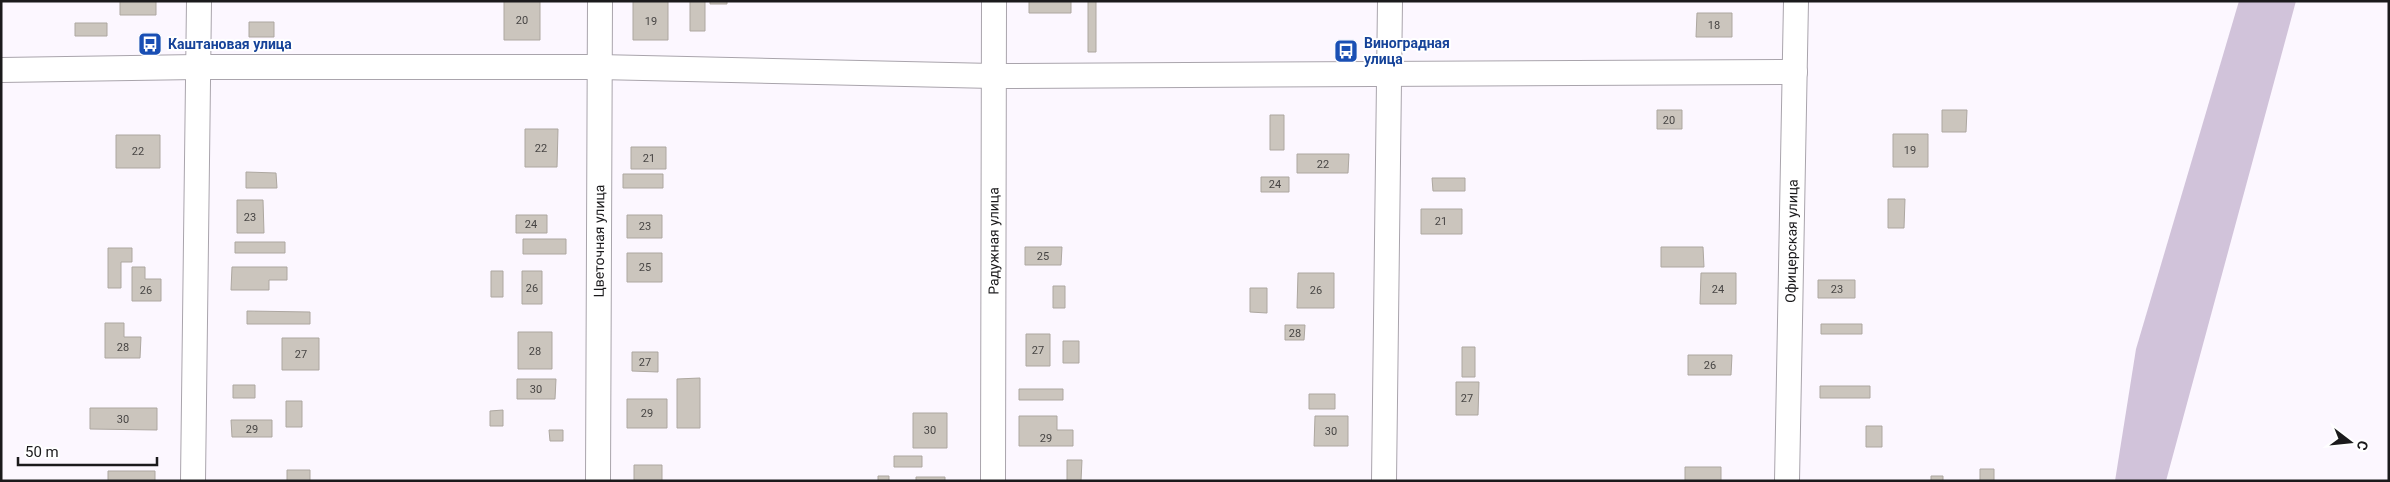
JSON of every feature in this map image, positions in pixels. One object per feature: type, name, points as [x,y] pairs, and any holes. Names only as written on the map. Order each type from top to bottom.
[{"type":"street","points":[[194,481],[199,1]]},
{"type":"street","name":"Цветочная улица","points":[[598,481],[600,1]]},
{"type":"street","name":"Радужная улица","points":[[993,481],[994,1]]},
{"type":"street","points":[[1384,481],[1390,1]]},
{"type":"street","name":"Офицерская улица","points":[[1787,481],[1796,1]]},
{"type":"street","points":[[1,70],[197,66],[599,67],[993,76],[1795,72]]},
{"type":"shaded area","points":[[2239,1],[2296,1],[2166,481],[2115,481],[2136,349]]},
{"type":"building","points":[[120,1],[156,1],[156,15],[120,15]]},
{"type":"building","points":[[504,1],[540,1],[540,40],[504,40]]},
{"type":"building","points":[[633,1],[668,1],[668,40],[633,40]]},
{"type":"building","points":[[690,1],[705,1],[705,31],[690,31]]},
{"type":"building","points":[[710,1],[727,1],[727,4],[710,4]]},
{"type":"building","points":[[1029,1],[1071,1],[1071,13],[1029,13]]},
{"type":"building","points":[[1088,1],[1096,1],[1096,52],[1088,52]]},
{"type":"building","points":[[1697,13],[1732,13],[1732,37],[1696,37]]},
{"type":"building","points":[[249,22],[274,22],[274,37],[249,37]]},
{"type":"building","points":[[75,23],[107,23],[107,36],[75,36]]},
{"type":"building","points":[[1657,110],[1682,110],[1682,129],[1657,129]]},
{"type":"building","points":[[1942,110],[1967,110],[1966,132],[1942,132]]},
{"type":"building","points":[[1270,115],[1284,115],[1284,150],[1270,150]]},
{"type":"building","points":[[525,129],[558,129],[557,167],[525,167]]},
{"type":"building","points":[[1893,134],[1928,134],[1928,167],[1893,167]]},
{"type":"building","points":[[116,135],[160,135],[160,168],[116,168]]},
{"type":"building","points":[[631,147],[666,147],[666,169],[631,169]]},
{"type":"building","points":[[1297,154],[1349,154],[1348,173],[1297,173]]},
{"type":"building","points":[[246,172],[276,173],[277,188],[246,188]]},
{"type":"building","points":[[623,174],[663,174],[663,188],[623,188]]},
{"type":"building","points":[[1261,177],[1289,177],[1289,192],[1261,192]]},
{"type":"building","points":[[1432,178],[1465,178],[1465,191],[1433,191]]},
{"type":"building","points":[[1888,199],[1905,199],[1904,228],[1888,228]]},
{"type":"building","points":[[237,200],[263,200],[264,233],[237,233]]},
{"type":"building","points":[[1421,209],[1462,209],[1462,234],[1421,234]]},
{"type":"building","points":[[516,215],[547,215],[547,233],[516,233]]},
{"type":"building","points":[[627,215],[662,215],[662,238],[627,238]]},
{"type":"building","points":[[523,239],[566,239],[566,254],[523,254]]},
{"type":"building","points":[[235,242],[285,242],[285,253],[235,253]]},
{"type":"building","points":[[1025,247],[1062,247],[1061,265],[1025,265]]},
{"type":"building","points":[[1661,247],[1703,247],[1704,267],[1661,267]]},
{"type":"building","points":[[108,248],[132,248],[132,262],[121,262],[121,288],[108,288]]},
{"type":"building","points":[[627,253],[662,253],[662,282],[627,282]]},
{"type":"building","points":[[132,267],[145,267],[145,279],[161,279],[161,301],[132,301]]},
{"type":"building","points":[[232,267],[287,267],[287,280],[269,280],[269,290],[231,290]]},
{"type":"building","points":[[491,271],[503,271],[503,297],[491,297]]},
{"type":"building","points":[[522,271],[542,271],[542,304],[522,304]]},
{"type":"building","points":[[1298,273],[1334,273],[1334,308],[1297,308]]},
{"type":"building","points":[[1701,273],[1736,273],[1736,304],[1700,304]]},
{"type":"building","points":[[1818,280],[1855,280],[1855,298],[1818,298]]},
{"type":"building","points":[[1053,286],[1065,286],[1065,308],[1053,308]]},
{"type":"building","points":[[1250,288],[1267,288],[1267,313],[1250,312]]},
{"type":"building","points":[[247,311],[310,312],[310,324],[247,324]]},
{"type":"building","points":[[105,323],[124,323],[124,337],[141,337],[140,358],[105,358]]},
{"type":"building","points":[[1821,324],[1862,324],[1862,334],[1821,334]]},
{"type":"building","points":[[1285,325],[1305,325],[1304,340],[1285,340]]},
{"type":"building","points":[[518,332],[552,332],[552,369],[518,369]]},
{"type":"building","points":[[1026,334],[1050,334],[1050,366],[1026,366]]},
{"type":"building","points":[[282,338],[319,338],[319,370],[282,370]]},
{"type":"building","points":[[1063,341],[1079,341],[1079,363],[1063,363]]},
{"type":"building","points":[[1462,347],[1475,347],[1475,377],[1462,377]]},
{"type":"building","points":[[632,352],[658,352],[658,372],[632,371]]},
{"type":"building","points":[[1688,355],[1732,355],[1731,375],[1688,375]]},
{"type":"building","points":[[700,378],[700,428],[677,428],[677,379]]},
{"type":"building","points":[[517,379],[556,379],[555,399],[517,399]]},
{"type":"building","points":[[1456,382],[1479,382],[1478,415],[1456,415]]},
{"type":"building","points":[[233,385],[255,385],[255,398],[233,398]]},
{"type":"building","points":[[1820,386],[1870,386],[1870,398],[1820,398]]},
{"type":"building","points":[[1019,389],[1063,389],[1063,400],[1019,400]]},
{"type":"building","points":[[1309,394],[1335,394],[1335,409],[1309,409]]},
{"type":"building","points":[[627,399],[667,399],[667,428],[627,428]]},
{"type":"building","points":[[286,401],[302,401],[302,427],[286,427]]},
{"type":"building","points":[[90,408],[157,408],[157,430],[90,429]]},
{"type":"building","points":[[503,410],[503,426],[490,426],[490,411]]},
{"type":"building","points":[[913,413],[947,413],[947,448],[913,448]]},
{"type":"building","points":[[1019,416],[1057,416],[1057,430],[1073,430],[1073,446],[1019,446]]},
{"type":"building","points":[[1315,416],[1348,416],[1348,446],[1314,446]]},
{"type":"building","points":[[231,420],[272,420],[272,437],[232,437]]},
{"type":"building","points":[[1866,426],[1882,426],[1882,447],[1866,447]]},
{"type":"building","points":[[549,430],[563,430],[563,441],[550,441]]},
{"type":"building","points":[[894,456],[922,456],[922,467],[894,467]]},
{"type":"building","points":[[1067,460],[1082,460],[1081,481],[1067,481]]},
{"type":"building","points":[[634,465],[662,465],[662,481],[634,481]]},
{"type":"building","points":[[1685,467],[1721,467],[1721,481],[1685,481]]},
{"type":"building","points":[[1980,469],[1994,469],[1994,481],[1980,481]]},
{"type":"building","points":[[287,470],[310,470],[310,481],[287,481]]},
{"type":"building","points":[[108,471],[155,471],[155,481],[108,481]]},
{"type":"building","points":[[878,476],[889,476],[889,481],[878,481]]},
{"type":"building","points":[[1931,476],[1943,476],[1943,481],[1931,481]]},
{"type":"building","points":[[916,477],[945,477],[945,481],[916,481]]},
{"type":"place","name":"Каштановая улица","points":[[150,44]]},
{"type":"place","name":"Виноградная улица","points":[[1346,51]]}]
